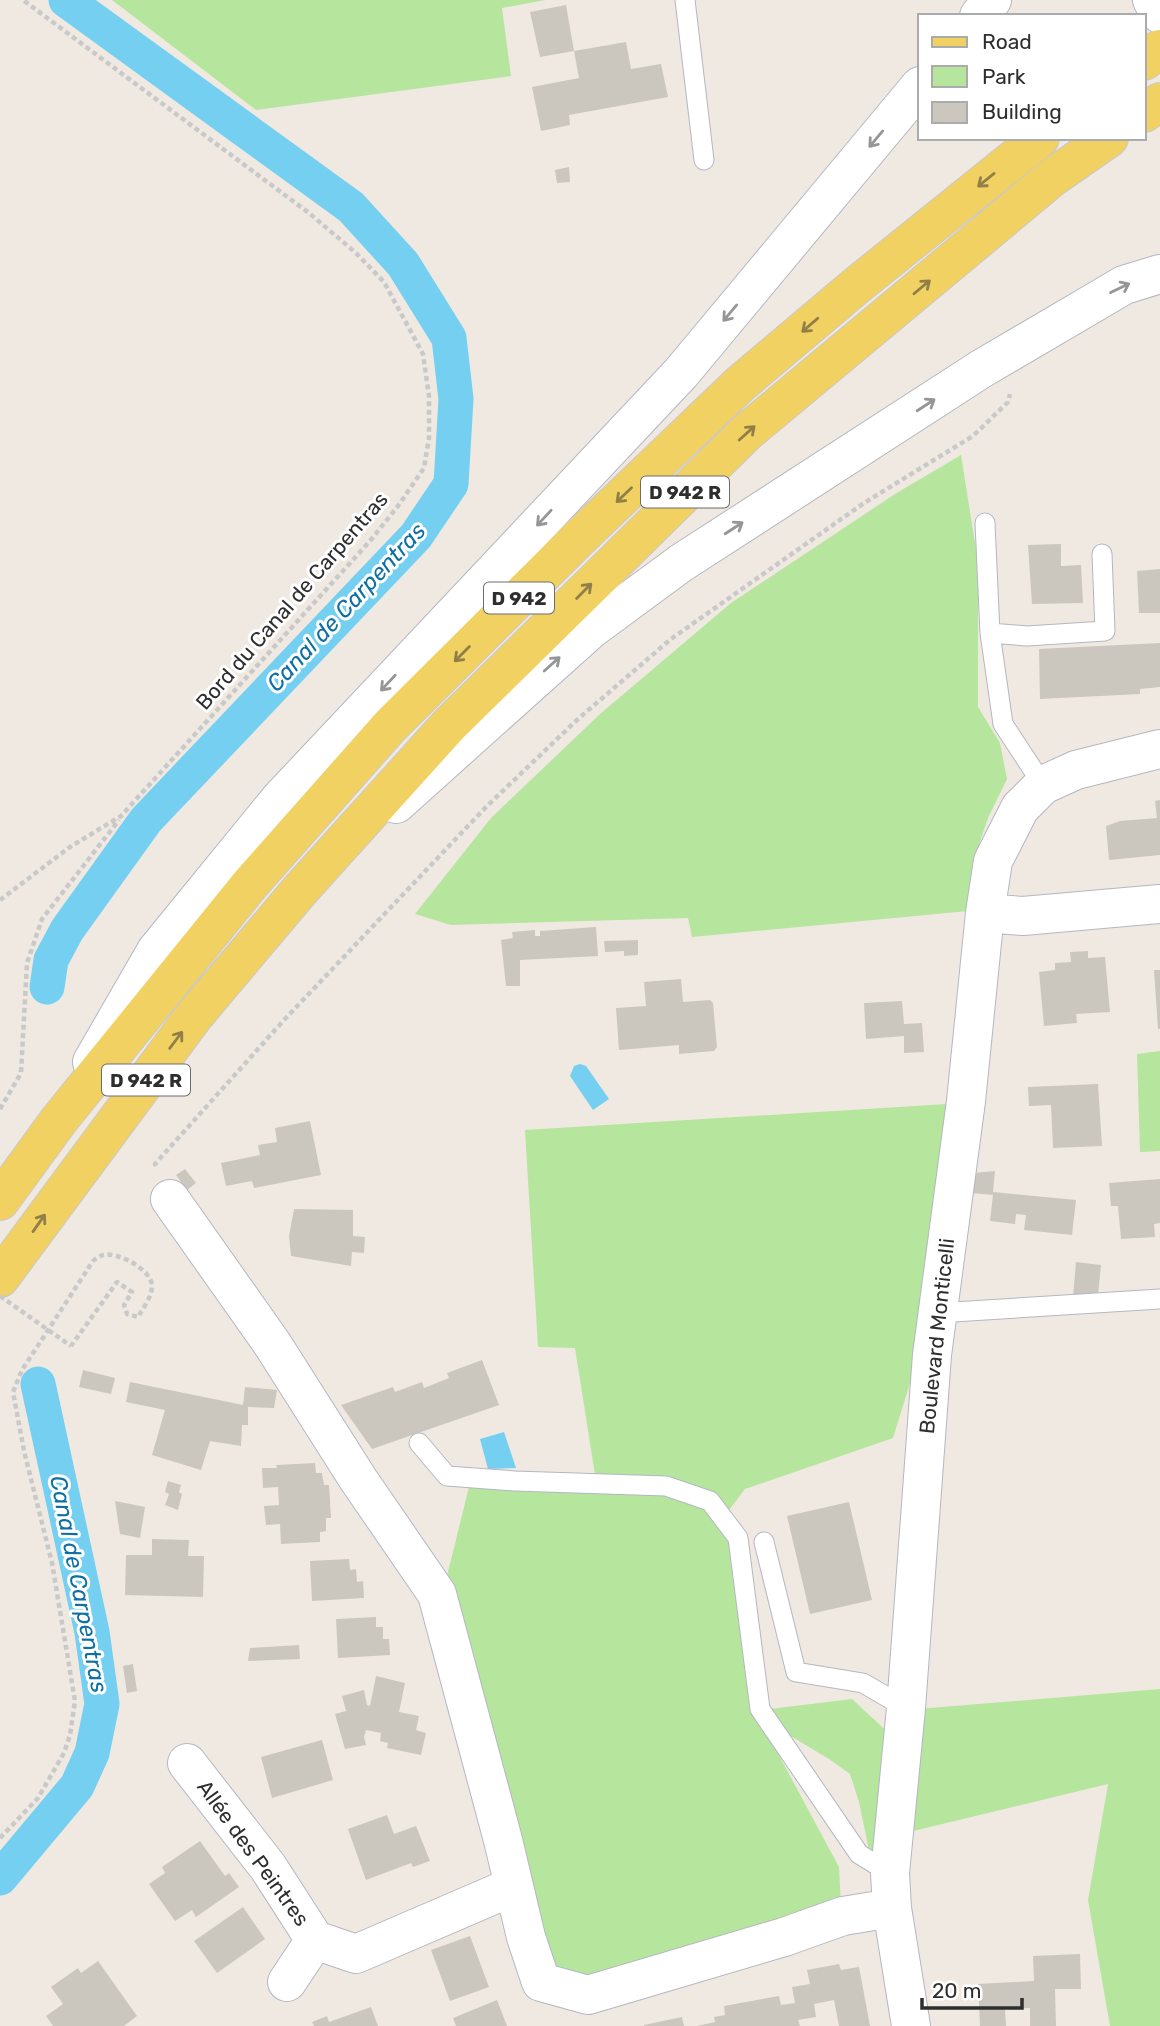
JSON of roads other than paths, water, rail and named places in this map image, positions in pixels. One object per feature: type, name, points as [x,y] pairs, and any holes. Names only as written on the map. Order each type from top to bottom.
[{"type":"main road","name":"D 942","points":[[0,1201],[60,1120],[251,883],[390,726],[577,540],[740,384],[856,286],[1038,140]]},
{"type":"main road","name":"D 942 R","points":[[7,1291],[194,1016],[301,889],[449,725],[747,432],[1053,177],[1106,140]]},
{"type":"street","points":[[981,14],[992,0]]},
{"type":"street","points":[[60,1120],[156,951],[280,799],[681,373],[918,88]]},
{"type":"street","points":[[301,889],[590,629],[681,563],[1007,353],[1124,285],[1160,274]]},
{"type":"street","name":"Boulevard Monticelli","points":[[911,2026],[891,1891],[932,1355],[966,1101],[985,913],[993,861],[1020,808],[1043,785],[1076,770],[1160,750]]},
{"type":"street","points":[[985,913],[1023,916],[1160,904]]},
{"type":"street","points":[[170,1199],[273,1345],[358,1479],[437,1594],[526,1937],[541,1982],[588,1995],[784,1937],[843,1916],[891,1891]]},
{"type":"street","name":"Allée des Peintres","points":[[187,1763],[268,1867],[315,1940],[356,1954],[514,1886]]},
{"type":"street","points":[[287,1982],[315,1940]]},
{"type":"lane","points":[[685,0],[704,160]]},
{"type":"lane","points":[[985,523],[990,633],[1003,724],[1043,785]]},
{"type":"lane","points":[[990,633],[1027,636],[1105,631],[1102,554]]},
{"type":"lane","points":[[937,1313],[1160,1299]]},
{"type":"lane","points":[[419,1443],[447,1476],[666,1486],[710,1501],[738,1538],[760,1709],[859,1854],[891,1891]]},
{"type":"lane","points":[[764,1542],[796,1672],[863,1683],[906,1708]]},
{"type":"water","points":[[574,1066],[586,1066],[609,1099],[593,1110],[570,1076]]},
{"type":"water","points":[[504,1432],[516,1468],[488,1469],[480,1439]]},
{"type":"waterway","name":"Canal de Carpentras","points":[[47,987],[51,960],[67,930],[146,820],[416,536],[451,484],[456,399],[449,338],[403,264],[351,207],[66,0]]},
{"type":"waterway","name":"Canal de Carpentras","points":[[0,1878],[77,1786],[92,1753],[102,1704],[92,1632],[38,1384]]}]
